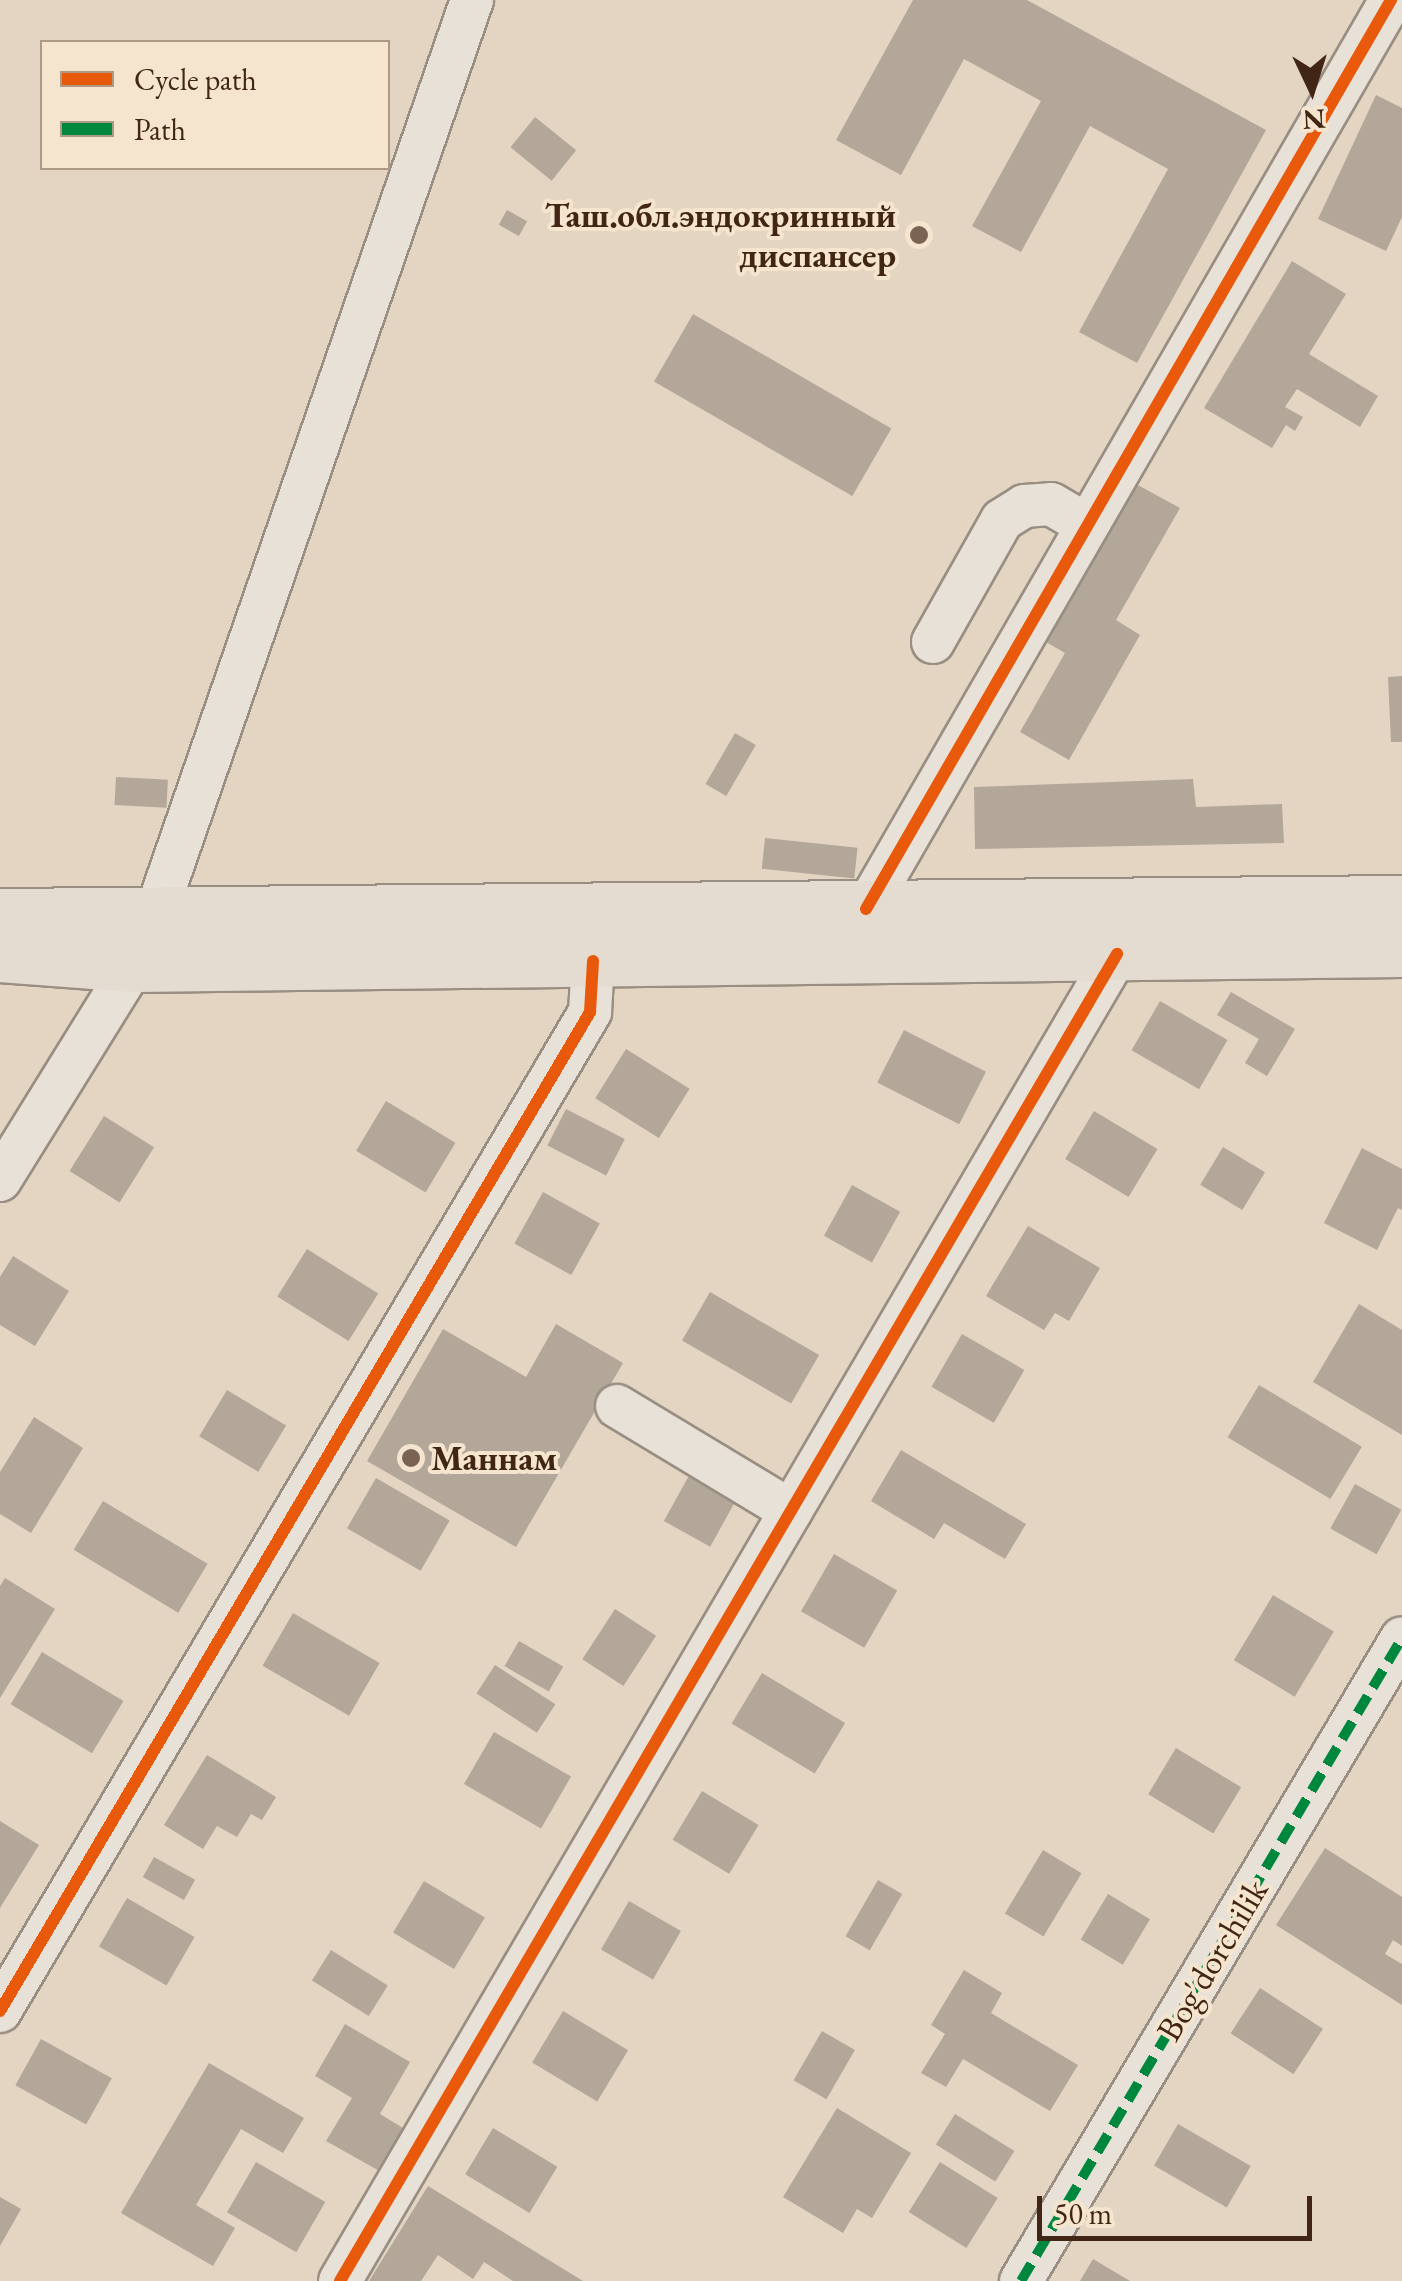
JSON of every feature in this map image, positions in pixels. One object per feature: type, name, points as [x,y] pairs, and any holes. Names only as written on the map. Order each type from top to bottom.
[{"type":"main road","points":[[0,916],[1402,904]]},
{"type":"main road","points":[[0,954],[134,964],[1402,949]]},
{"type":"street","points":[[4,1172],[134,964],[156,913],[472,0]]},
{"type":"street","points":[[866,909],[1391,0]]},
{"type":"street","points":[[933,642],[1002,520],[1024,506],[1051,504],[1087,525]]},
{"type":"street","points":[[340,2281],[1117,954]]},
{"type":"street","points":[[0,2010],[590,1012],[593,961]]},
{"type":"street","points":[[617,1406],[791,1511]]},
{"type":"street","name":"Bog'dorchilik","points":[[1021,2281],[1402,1638]]},
{"type":"building","points":[[913,0],[1027,0],[1266,130],[1137,363],[1079,332],[1168,169],[1090,126],[1021,252],[972,226],[1041,101],[964,59],[901,175],[836,140]]},
{"type":"building","points":[[1376,95],[1402,108],[1402,217],[1386,251],[1318,219]]},
{"type":"building","points":[[535,117],[576,150],[552,181],[510,147]]},
{"type":"building","points":[[507,210],[527,221],[519,236],[499,225]]},
{"type":"building","points":[[1292,261],[1346,294],[1309,354],[1378,396],[1360,427],[1297,389],[1285,407],[1303,417],[1295,431],[1286,425],[1272,448],[1204,408]]},
{"type":"building","points":[[693,314],[891,428],[852,496],[654,382]]},
{"type":"building","points":[[1136,484],[1180,508],[1116,620],[1140,635],[1069,760],[1020,732],[1065,653],[1046,642]]},
{"type":"building","points":[[1402,676],[1402,742],[1391,742],[1388,677]]},
{"type":"building","points":[[735,733],[756,745],[726,796],[706,784]]},
{"type":"building","points":[[116,777],[168,780],[166,808],[115,805]]},
{"type":"building","points":[[1193,779],[1196,807],[1282,804],[1284,843],[975,849],[974,787]]},
{"type":"building","points":[[765,838],[857,848],[854,879],[762,869]]},
{"type":"building","points":[[1231,992],[1295,1029],[1267,1076],[1245,1063],[1259,1039],[1217,1015]]},
{"type":"building","points":[[1160,1001],[1228,1040],[1199,1089],[1132,1050]]},
{"type":"building","points":[[904,1030],[986,1072],[959,1124],[877,1083]]},
{"type":"building","points":[[626,1049],[690,1089],[659,1138],[595,1098]]},
{"type":"building","points":[[386,1101],[455,1143],[426,1192],[356,1151]]},
{"type":"building","points":[[566,1109],[625,1139],[606,1175],[547,1146]]},
{"type":"building","points":[[1094,1111],[1157,1149],[1129,1197],[1065,1159]]},
{"type":"building","points":[[104,1116],[154,1147],[120,1202],[70,1171]]},
{"type":"building","points":[[1223,1147],[1265,1172],[1242,1210],[1200,1185]]},
{"type":"building","points":[[1362,1148],[1402,1169],[1402,1210],[1398,1208],[1377,1250],[1324,1223]]},
{"type":"building","points":[[852,1185],[900,1212],[872,1262],[824,1236]]},
{"type":"building","points":[[543,1192],[600,1224],[571,1275],[514,1244]]},
{"type":"building","points":[[1028,1226],[1100,1268],[1069,1321],[1055,1313],[1044,1330],[986,1296]]},
{"type":"building","points":[[307,1249],[378,1294],[349,1341],[277,1296]]},
{"type":"building","points":[[13,1256],[69,1291],[35,1346],[0,1325],[0,1277]]},
{"type":"building","points":[[710,1292],[819,1355],[791,1403],[682,1340]]},
{"type":"building","points":[[1359,1304],[1402,1330],[1402,1435],[1313,1382]]},
{"type":"building","points":[[556,1324],[623,1363],[516,1547],[367,1461],[443,1329],[526,1377]]},
{"type":"building","points":[[962,1334],[1024,1370],[994,1423],[932,1387]]},
{"type":"building","points":[[1259,1385],[1362,1447],[1330,1499],[1228,1437]]},
{"type":"building","points":[[227,1390],[286,1426],[258,1472],[199,1436]]},
{"type":"building","points":[[34,1417],[83,1448],[31,1533],[0,1514],[0,1472]]},
{"type":"building","points":[[901,1450],[1026,1524],[1005,1559],[944,1523],[934,1539],[871,1501]]},
{"type":"building","points":[[691,1472],[737,1498],[710,1547],[664,1521]]},
{"type":"building","points":[[376,1478],[450,1520],[421,1571],[347,1528]]},
{"type":"building","points":[[1355,1484],[1401,1510],[1377,1554],[1330,1529]]},
{"type":"building","points":[[103,1501],[208,1564],[178,1613],[74,1550]]},
{"type":"building","points":[[834,1554],[897,1590],[864,1648],[801,1611]]},
{"type":"building","points":[[5,1578],[55,1609],[0,1698],[0,1586]]},
{"type":"building","points":[[1273,1595],[1334,1632],[1295,1697],[1234,1660]]},
{"type":"building","points":[[615,1609],[656,1636],[623,1686],[582,1659]]},
{"type":"building","points":[[293,1613],[380,1663],[349,1716],[262,1666]]},
{"type":"building","points":[[519,1641],[563,1666],[549,1692],[505,1666]]},
{"type":"building","points":[[42,1652],[123,1701],[92,1753],[11,1704]]},
{"type":"building","points":[[495,1665],[555,1704],[537,1733],[476,1694]]},
{"type":"building","points":[[762,1673],[845,1723],[815,1774],[732,1724]]},
{"type":"building","points":[[494,1732],[571,1776],[541,1828],[464,1784]]},
{"type":"building","points":[[1176,1748],[1241,1787],[1213,1833],[1148,1794]]},
{"type":"building","points":[[207,1755],[276,1797],[262,1820],[251,1814],[237,1837],[217,1826],[203,1849],[164,1825]]},
{"type":"building","points":[[702,1791],[759,1825],[729,1874],[673,1840]]},
{"type":"building","points":[[0,1821],[39,1845],[0,1908]]},
{"type":"building","points":[[1325,1848],[1402,1897],[1402,1946],[1393,1940],[1385,1954],[1402,1964],[1402,2005],[1276,1925]]},
{"type":"building","points":[[1043,1850],[1082,1873],[1043,1937],[1005,1913]]},
{"type":"building","points":[[154,1857],[195,1880],[184,1900],[143,1877]]},
{"type":"building","points":[[878,1880],[902,1894],[870,1950],[846,1936]]},
{"type":"building","points":[[424,1881],[485,1918],[454,1969],[393,1932]]},
{"type":"building","points":[[1108,1894],[1150,1919],[1123,1965],[1081,1939]]},
{"type":"building","points":[[127,1898],[195,1937],[167,1985],[99,1946]]},
{"type":"building","points":[[629,1901],[681,1931],[653,1979],[601,1949]]},
{"type":"building","points":[[331,1950],[388,1986],[369,2016],[312,1981]]},
{"type":"building","points":[[964,1970],[1002,1993],[991,2013],[1078,2065],[1050,2111],[963,2059],[946,2087],[921,2073],[945,2034],[931,2025]]},
{"type":"building","points":[[1260,1988],[1323,2029],[1293,2074],[1231,2033]]},
{"type":"building","points":[[563,2011],[628,2050],[597,2102],[532,2062]]},
{"type":"building","points":[[345,2024],[410,2062],[380,2114],[408,2131],[383,2173],[326,2141],[352,2098],[315,2076]]},
{"type":"building","points":[[822,2031],[855,2050],[826,2099],[794,2080]]},
{"type":"building","points":[[41,2039],[112,2078],[86,2125],[15,2085]]},
{"type":"building","points":[[209,2063],[304,2118],[283,2153],[241,2129],[196,2205],[235,2228],[213,2266],[121,2213]]},
{"type":"building","points":[[837,2108],[911,2153],[872,2218],[857,2209],[843,2233],[783,2197]]},
{"type":"building","points":[[955,2114],[1014,2151],[995,2182],[936,2145]]},
{"type":"building","points":[[1178,2124],[1251,2166],[1227,2208],[1154,2166]]},
{"type":"building","points":[[493,2128],[557,2167],[529,2213],[465,2174]]},
{"type":"building","points":[[256,2162],[325,2202],[296,2252],[227,2212]]},
{"type":"building","points":[[940,2162],[998,2198],[966,2248],[909,2212]]},
{"type":"building","points":[[428,2186],[583,2281],[513,2281],[484,2262],[473,2279],[438,2255],[421,2281],[369,2281]]},
{"type":"building","points":[[0,2197],[21,2209],[0,2246]]},
{"type":"building","points":[[1093,2259],[1130,2281],[1080,2281]]},
{"type":"marked path","points":[[1021,2281],[1402,1638]]},
{"type":"cycle path","points":[[866,909],[1391,0]]},
{"type":"cycle path","points":[[340,2281],[1117,954]]},
{"type":"cycle path","points":[[0,2011],[590,1012],[593,961]]},
{"type":"place","name":"Таш.обл.эндокринный диспансер","points":[[919,235]]},
{"type":"place","name":"Маннам","points":[[411,1458]]}]
